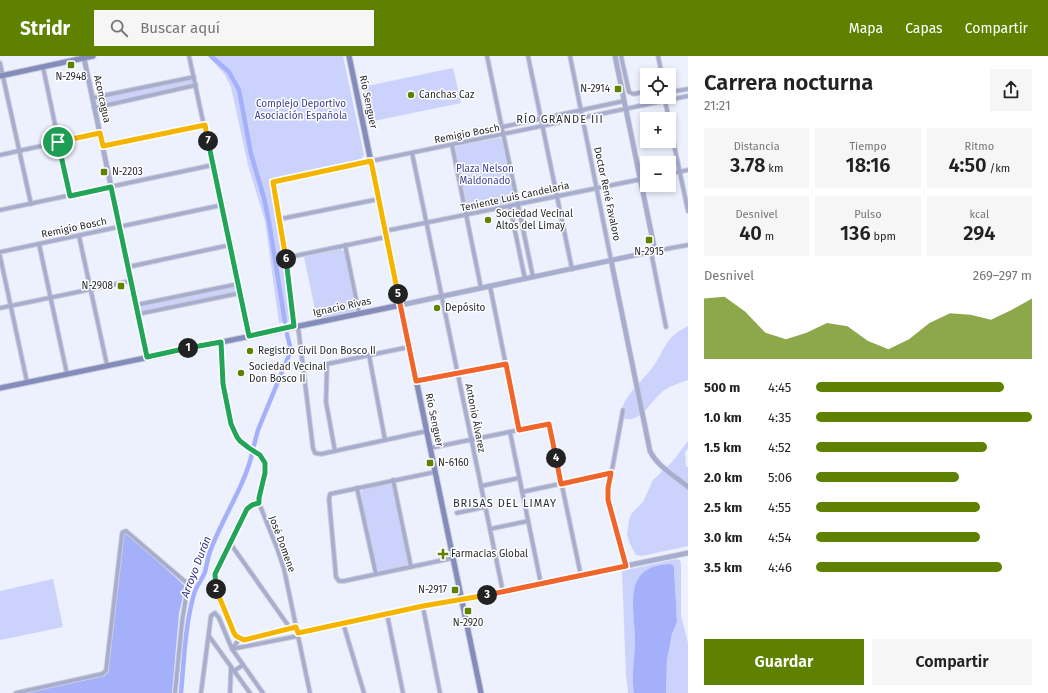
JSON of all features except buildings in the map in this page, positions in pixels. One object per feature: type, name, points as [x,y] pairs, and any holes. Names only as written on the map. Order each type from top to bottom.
[{"type":"main road","points":[[1,76],[93,56]]},
{"type":"main road","name":"Río Senguer","points":[[349,56],[481,693]]},
{"type":"main road","name":"Ignacio Rivas","points":[[0,388],[400,305]]},
{"type":"street","points":[[189,56],[249,336]]},
{"type":"street","points":[[488,56],[533,277]]},
{"type":"street","points":[[528,56],[572,269]]},
{"type":"street","name":"Doctor René Favaloro","points":[[570,56],[650,451],[659,463],[688,486]]},
{"type":"street","points":[[615,56],[640,180]]},
{"type":"street","points":[[621,56],[627,88],[630,93],[640,93]]},
{"type":"street","points":[[658,56],[661,68]]},
{"type":"street","name":"Aconcagua","points":[[84,57],[147,357]]},
{"type":"street","points":[[0,63],[1,76],[31,204]]},
{"type":"street","points":[[43,67],[70,196]]},
{"type":"street","points":[[92,98],[194,76]]},
{"type":"street","points":[[94,108],[196,85]]},
{"type":"street","points":[[676,91],[688,89]]},
{"type":"street","name":"Remigio Bosch","points":[[676,99],[688,96]]},
{"type":"street","name":"Remigio Bosch","points":[[502,127],[624,102]]},
{"type":"street","name":"Remigio Bosch","points":[[280,220],[273,182],[650,104]]},
{"type":"street","points":[[103,146],[205,125]]},
{"type":"street","points":[[0,155],[100,133]]},
{"type":"street","points":[[452,145],[482,288]]},
{"type":"street","points":[[675,148],[688,212]]},
{"type":"street","name":"Antonio Álvarez","points":[[412,153],[503,592]]},
{"type":"street","points":[[0,210],[213,165]]},
{"type":"street","points":[[676,173],[688,170]]},
{"type":"street","name":"Teniente Luis Candelaria","points":[[285,258],[346,246],[427,223],[640,180]]},
{"type":"street","points":[[642,192],[666,327]]},
{"type":"street","points":[[379,199],[280,220],[303,369],[313,448],[315,453],[319,454],[427,431]]},
{"type":"street","name":"Remigio Bosch","points":[[0,252],[222,205]]},
{"type":"street","points":[[510,207],[525,278]]},
{"type":"street","points":[[79,236],[107,365]]},
{"type":"street","points":[[39,244],[66,374]]},
{"type":"street","points":[[128,267],[230,245]]},
{"type":"street","name":"Ignacio Rivas","points":[[400,305],[688,245]]},
{"type":"street","points":[[346,246],[359,313]]},
{"type":"street","points":[[0,256],[27,382]]},
{"type":"street","points":[[0,308],[131,281]]},
{"type":"street","points":[[136,305],[238,284]]},
{"type":"street","points":[[490,286],[519,430]]},
{"type":"street","points":[[138,314],[240,293]]},
{"type":"street","points":[[221,342],[223,384],[231,424],[240,441],[260,455],[265,463],[265,473],[259,503],[252,505],[247,509],[215,574],[214,585],[236,636],[249,639],[296,627]]},
{"type":"street","points":[[303,369],[409,347]]},
{"type":"street","points":[[369,355],[385,440]]},
{"type":"street","points":[[327,364],[327,407],[335,451]]},
{"type":"street","points":[[416,381],[506,364]]},
{"type":"street","points":[[624,410],[608,488],[608,500],[626,566]]},
{"type":"street","points":[[430,448],[549,424],[581,576]]},
{"type":"street","points":[[510,432],[542,584]]},
{"type":"street","points":[[435,472],[330,494],[336,577],[338,580],[344,581],[453,558]]},
{"type":"street","points":[[522,492],[611,473]]},
{"type":"street","points":[[481,486],[519,478]]},
{"type":"street","points":[[393,480],[411,567]]},
{"type":"street","points":[[357,488],[376,574]]},
{"type":"street","name":"José Domene","points":[[259,503],[281,559],[310,693]]},
{"type":"street","points":[[457,513],[485,507]]},
{"type":"street","points":[[490,529],[528,521]]},
{"type":"street","points":[[16,693],[102,674],[106,671],[122,532],[126,531],[188,584],[182,622],[175,693]]},
{"type":"street","points":[[230,543],[290,628]]},
{"type":"street","points":[[232,649],[342,623],[423,606],[503,592],[688,553]]},
{"type":"street","points":[[423,606],[440,693]]},
{"type":"street","points":[[201,693],[211,616],[213,614],[216,614],[219,618],[232,649],[263,693]]},
{"type":"street","points":[[386,614],[403,693]]},
{"type":"street","points":[[342,623],[364,693]]},
{"type":"street","points":[[209,636],[250,693]]},
{"type":"street","points":[[232,649],[240,638]]},
{"type":"street","points":[[233,669],[242,665]]},
{"type":"street","points":[[230,693],[233,669]]},
{"type":"green space","name":"Complejo Deportivo Asociación Española","points":[[208,56],[343,56],[364,155],[361,159],[269,179],[278,227],[290,321],[279,323],[265,221],[248,165],[231,87],[225,75]]},
{"type":"green space","name":"Canchas Caz","points":[[453,68],[461,103],[369,122],[362,87]]},
{"type":"green space","points":[[190,79],[193,80],[193,84],[100,105],[96,102],[98,99]]},
{"type":"green space","name":"Plaza Nelson Maldonado","points":[[498,138],[502,141],[515,202],[471,212],[468,210],[455,148],[458,146]]},
{"type":"green space","points":[[340,249],[344,252],[356,309],[353,312],[317,319],[304,257]]},
{"type":"green space","points":[[234,286],[238,289],[235,292],[144,312],[140,309],[142,306]]},
{"type":"green space","points":[[688,326],[688,380],[671,386],[662,392],[639,416],[628,419],[622,417],[622,411],[627,397],[652,368],[670,339],[676,333]]},
{"type":"green space","points":[[688,441],[688,448],[685,453],[686,467],[688,467],[688,546],[642,556],[636,555],[627,535],[629,520],[632,513],[643,502],[653,480],[672,462]]},
{"type":"green space","points":[[389,484],[393,485],[408,563],[405,567],[380,571],[376,568],[361,492],[364,489]]},
{"type":"green space","points":[[676,559],[680,560],[681,564],[681,615],[688,643],[688,693],[666,693],[667,660],[672,634],[677,622],[674,568],[670,564],[655,566],[644,572],[638,580],[634,590],[634,693],[628,693],[622,571]]},
{"type":"green space","points":[[53,579],[63,627],[0,640],[0,591]]},
{"type":"water","points":[[124,533],[128,534],[185,586],[179,614],[172,693],[25,693],[104,676],[108,673]]},
{"type":"water","points":[[673,565],[674,568],[677,622],[672,634],[667,660],[666,693],[634,693],[634,590],[637,580],[644,572],[654,566]]},
{"type":"waterway","name":"Arroyo Durán","points":[[211,56],[229,72],[239,90],[251,154],[264,198],[269,222],[285,322]]},
{"type":"waterway","name":"Arroyo Durán","points":[[253,449],[258,430],[289,355],[290,346],[287,334]]},
{"type":"waterway","name":"Arroyo Durán","points":[[181,693],[187,631],[194,594],[205,572],[209,554],[216,537],[244,478],[252,454]]},
{"type":"place","name":"N-2948","points":[[71,65]]},
{"type":"place","name":"N-2914","points":[[618,89]]},
{"type":"place","name":"Canchas Caz","points":[[411,95]]},
{"type":"place","name":"N-2203","points":[[104,172]]},
{"type":"place","name":"Sociedad Vecinal Altos del Limay","points":[[488,220]]},
{"type":"place","name":"N-2915","points":[[649,240]]},
{"type":"place","name":"N-2908","points":[[121,286]]},
{"type":"place","name":"Depósito","points":[[437,308]]},
{"type":"place","name":"Registro Civil Don Bosco II","points":[[250,351]]},
{"type":"place","name":"Sociedad Vecinal Don Bosco II","points":[[241,373]]},
{"type":"place","name":"N-6160","points":[[430,463]]},
{"type":"place","name":"Farmacias Global","points":[[443,554]]},
{"type":"place","name":"N-2917","points":[[455,590]]},
{"type":"place","name":"N-2920","points":[[468,611]]},
{"type":"district","name":"RÍO GRANDE III","points":[[560,119]]},
{"type":"district","name":"BRISAS DEL LIMAY","points":[[505,503]]},
{"type":"route","points":[[205,125],[249,336],[294,326],[281,228],[273,182],[276,180],[371,161],[416,381],[506,364],[519,430],[549,424],[561,484],[611,473],[608,488],[608,500],[626,566],[469,599],[423,606],[298,633],[296,627],[244,640],[236,636],[214,585],[215,574],[247,509],[252,505],[259,503],[266,468],[265,463],[260,455],[240,441],[231,424],[223,384],[221,342],[147,357],[111,187],[70,196],[58,142],[100,133],[103,146],[205,125]]}]
